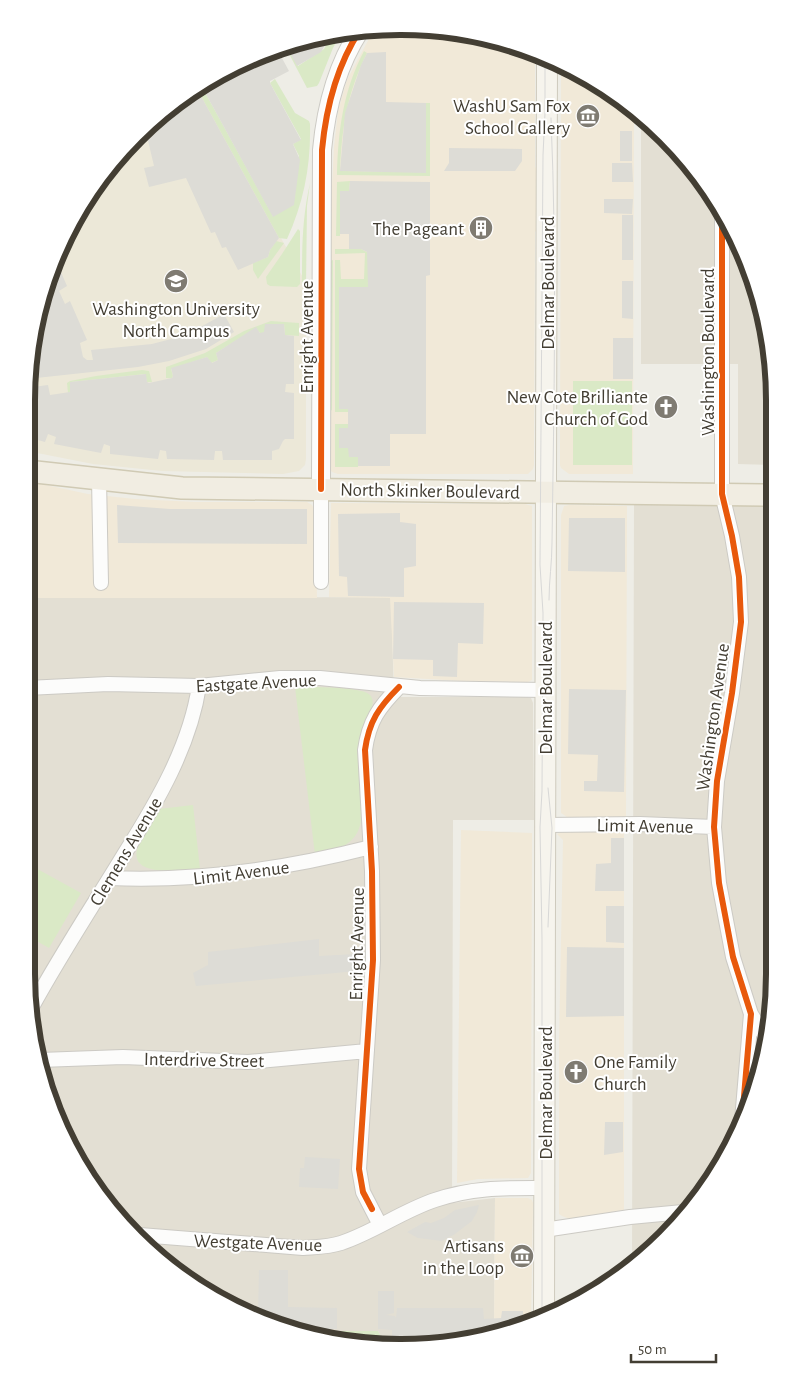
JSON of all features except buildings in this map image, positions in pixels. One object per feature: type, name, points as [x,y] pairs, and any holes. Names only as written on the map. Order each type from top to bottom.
[{"type":"main road","name":"Delmar Boulevard","points":[[544,1309],[547,66]]},
{"type":"main road","name":"North Skinker Boulevard","points":[[35,472],[182,488],[766,495]]},
{"type":"street","name":"Enright Avenue","points":[[321,582],[321,184],[324,128],[331,94],[344,57],[355,38]]},
{"type":"street","name":"Washington Boulevard","points":[[722,228],[722,494]]},
{"type":"street","points":[[99,478],[101,582]]},
{"type":"street","name":"Washington Avenue","points":[[722,494],[739,577],[741,622],[732,693],[717,781],[714,827],[719,883],[733,957],[751,1014],[761,1031]]},
{"type":"street","name":"Eastgate Avenue","points":[[35,688],[108,684],[199,686],[280,678],[320,678],[399,687],[546,690]]},
{"type":"street","name":"Clemens Avenue","points":[[36,999],[54,965],[110,878],[162,789],[190,727],[196,707],[199,686]]},
{"type":"street","name":"Enright Avenue","points":[[380,1225],[363,1192],[360,1179],[359,1150],[373,960],[371,847],[366,766],[367,736],[375,715],[399,687]]},
{"type":"street","name":"Limit Avenue","points":[[546,825],[640,824],[714,827]]},
{"type":"street","name":"Limit Avenue","points":[[110,878],[178,879],[262,871],[312,862],[371,847]]},
{"type":"street","name":"Washington Avenue","points":[[744,1099],[751,1014]]},
{"type":"street","name":"Interdrive Street","points":[[45,1060],[123,1057],[248,1062],[367,1051]]},
{"type":"street","name":"Westgate Avenue","points":[[147,1237],[303,1248],[339,1243],[414,1208],[455,1194],[502,1187],[545,1188]]},
{"type":"street","points":[[544,1230],[626,1217],[676,1213]]},
{"type":"shaded area","points":[[400,35],[448,38],[495,47],[535,61],[535,167],[537,169],[539,228],[535,232],[534,465],[528,474],[338,474],[330,470],[331,206],[338,111],[347,80],[370,37]]},
{"type":"shaded area","points":[[326,43],[321,52],[297,66],[289,52]]},
{"type":"shaded area","points":[[386,52],[386,102],[426,103],[426,173],[340,171],[345,113],[361,65],[367,53]]},
{"type":"shaded area","points":[[280,55],[289,71],[270,81],[270,83],[301,140],[293,144],[300,160],[294,205],[273,217],[205,92],[239,73]]},
{"type":"shaded area","points":[[561,73],[604,97],[634,120],[633,474],[569,474],[560,465]]},
{"type":"shaded area","name":"Washington University North Campus","points":[[201,94],[306,283],[305,465],[299,471],[283,474],[162,471],[93,464],[35,453],[36,377],[38,353],[47,306],[54,283],[73,239],[97,197],[142,142],[178,111]]},
{"type":"shaded area","points":[[200,95],[279,238],[270,250],[268,257],[238,270],[226,247],[222,248],[215,232],[211,233],[186,178],[149,187],[144,168],[154,166],[147,137]]},
{"type":"shaded area","points":[[641,126],[675,160],[704,197],[728,239],[747,283],[754,306],[763,353],[766,400],[766,465],[738,464],[738,364],[641,364]]},
{"type":"shaded area","points":[[620,131],[632,131],[632,161],[620,161]]},
{"type":"shaded area","points":[[449,148],[522,149],[522,161],[515,171],[444,171],[449,163]]},
{"type":"shaded area","points":[[612,163],[632,163],[633,182],[612,182]]},
{"type":"shaded area","points":[[350,181],[430,182],[430,275],[426,276],[426,434],[390,434],[390,466],[358,466],[358,457],[349,457],[348,448],[339,448],[339,428],[348,428],[348,409],[339,409],[339,287],[368,287],[367,252],[361,249],[349,249],[349,234],[340,234],[340,191],[349,191]]},
{"type":"shaded area","points":[[604,199],[633,199],[632,214],[604,213]]},
{"type":"shaded area","points":[[622,215],[633,215],[633,260],[622,260]]},
{"type":"shaded area","points":[[60,269],[67,286],[59,291],[65,304],[70,301],[87,340],[80,343],[83,357],[87,360],[93,360],[91,350],[152,344],[171,339],[195,330],[224,314],[234,332],[206,349],[169,361],[138,367],[36,378],[38,353],[47,306]]},
{"type":"shaded area","points":[[622,281],[633,281],[633,319],[622,318]]},
{"type":"shaded area","points":[[265,324],[284,324],[285,335],[294,336],[294,384],[286,384],[285,392],[294,393],[294,439],[285,439],[279,449],[272,451],[272,460],[223,460],[222,451],[215,451],[214,460],[167,459],[166,451],[160,450],[158,459],[110,454],[110,446],[104,444],[101,453],[54,444],[56,437],[48,434],[45,442],[35,439],[36,387],[48,385],[50,395],[70,392],[70,382],[146,374],[147,382],[149,383],[172,378],[171,368],[207,357],[212,363],[218,360],[216,353],[256,327],[260,333],[264,332]]},
{"type":"shaded area","points":[[613,338],[633,338],[633,379],[613,379]]},
{"type":"shaded area","points":[[35,483],[88,494],[135,499],[196,502],[307,502],[312,505],[315,511],[317,598],[35,598]]},
{"type":"shaded area","points":[[331,503],[525,504],[532,506],[532,680],[528,682],[462,681],[394,677],[390,598],[329,597]]},
{"type":"shaded area","points":[[117,505],[170,509],[307,509],[307,544],[118,543]]},
{"type":"shaded area","points":[[634,505],[766,506],[766,974],[763,1021],[759,1045],[747,1091],[717,1156],[704,1177],[675,1214],[659,1232],[632,1255]]},
{"type":"shaded area","points":[[564,506],[627,506],[626,817],[567,817],[561,813],[561,515]]},
{"type":"shaded area","points":[[400,513],[400,522],[416,524],[416,566],[404,568],[404,597],[348,596],[347,577],[339,576],[338,514]]},
{"type":"shaded area","points":[[569,518],[625,518],[625,572],[568,571]]},
{"type":"shaded area","points":[[391,597],[394,697],[531,698],[533,703],[534,820],[453,820],[452,1203],[495,1198],[494,1327],[448,1336],[400,1339],[382,1338],[378,1331],[324,1331],[283,1320],[218,1290],[178,1263],[142,1232],[97,1177],[73,1135],[54,1091],[47,1068],[38,1021],[35,974],[35,598]]},
{"type":"shaded area","points":[[394,602],[484,603],[483,644],[458,643],[457,677],[433,676],[433,660],[393,659]]},
{"type":"shaded area","points":[[569,689],[626,690],[624,792],[584,791],[584,781],[597,781],[598,755],[568,754]]},
{"type":"shaded area","points":[[461,830],[532,833],[531,1173],[528,1178],[478,1179],[457,1183]]},
{"type":"shaded area","points":[[562,832],[624,832],[624,1210],[570,1219],[559,1214],[559,1042],[563,840],[557,834]]},
{"type":"shaded area","points":[[611,838],[624,838],[624,891],[595,891],[596,864],[611,863]]},
{"type":"shaded area","points":[[606,906],[624,906],[624,943],[606,942]]},
{"type":"shaded area","points":[[319,939],[319,956],[356,954],[357,971],[196,986],[193,973],[208,965],[208,952]]},
{"type":"shaded area","points":[[567,947],[624,948],[624,1016],[566,1017]]},
{"type":"shaded area","points":[[605,1122],[623,1122],[623,1152],[604,1155]]},
{"type":"shaded area","points":[[305,1157],[340,1159],[338,1189],[299,1187],[300,1168],[304,1168]]},
{"type":"shaded area","points":[[495,1198],[528,1198],[533,1203],[531,1315],[494,1327]]},
{"type":"shaded area","points":[[479,1205],[472,1221],[442,1241],[418,1238],[407,1232],[425,1222],[431,1223],[444,1218],[455,1210]]},
{"type":"shaded area","points":[[259,1270],[288,1270],[288,1307],[337,1308],[337,1329],[306,1327],[258,1310]]},
{"type":"shaded area","points":[[378,1291],[394,1291],[394,1313],[386,1315],[395,1316],[396,1318],[397,1308],[483,1308],[484,1319],[501,1318],[502,1311],[523,1311],[523,1318],[518,1320],[495,1327],[448,1336],[392,1338],[392,1330],[378,1329]]},
{"type":"green space","points":[[337,41],[319,83],[317,86],[307,88],[288,52],[298,66],[324,49],[327,42]]},
{"type":"green space","points":[[364,51],[367,53],[350,96],[344,125],[340,171],[426,172],[426,103],[430,103],[430,176],[337,175],[340,127],[346,96]]},
{"type":"green space","points":[[275,79],[295,113],[309,121],[310,124],[308,169],[298,211],[287,239],[279,238],[200,95],[205,92],[273,216],[299,156],[293,144],[301,139],[270,83]]},
{"type":"green space","points":[[350,181],[349,191],[340,192],[340,236],[336,236],[337,182]]},
{"type":"green space","points":[[310,183],[307,206],[306,286],[302,284],[302,246],[305,209]]},
{"type":"green space","points":[[298,229],[300,231],[300,284],[297,287],[270,286],[267,284],[266,277]]},
{"type":"green space","points":[[276,241],[284,243],[258,279],[253,270],[253,263],[268,257]]},
{"type":"green space","points":[[335,249],[361,249],[367,252],[368,256],[368,287],[340,287],[339,409],[348,409],[348,412],[335,412],[335,260],[340,260],[341,279],[364,279],[365,253],[335,254]]},
{"type":"green space","points":[[333,260],[332,411],[330,408],[330,261]]},
{"type":"green space","points":[[271,321],[299,323],[299,336],[285,335],[284,324],[265,325],[265,332],[261,334],[256,328],[216,353],[218,360],[211,363],[207,357],[171,369],[172,378],[166,378],[166,367],[205,353],[244,331]]},
{"type":"green space","points":[[142,370],[149,371],[152,382],[147,382],[145,374],[71,382],[71,391],[68,393],[67,383],[70,381]]},
{"type":"green space","points":[[573,381],[632,381],[632,465],[573,465]]},
{"type":"green space","points":[[335,424],[348,424],[339,448],[349,448],[358,457],[358,467],[335,467]]},
{"type":"green space","points":[[295,687],[357,690],[370,695],[373,703],[363,727],[359,745],[362,814],[357,833],[354,838],[344,845],[315,855]]},
{"type":"green space","points":[[193,805],[200,869],[159,870],[148,868],[141,864],[137,857],[138,847],[159,809]]},
{"type":"green space","points":[[35,868],[81,893],[49,948],[35,940]]},
{"type":"green space","points":[[324,1331],[378,1331],[382,1338],[353,1336]]},
{"type":"tram line","points":[[542,1310],[542,939],[540,827],[543,613],[540,565],[545,65]]},
{"type":"tram line","points":[[549,600],[552,550],[554,330],[551,118]]},
{"type":"tram line","points":[[548,788],[552,828],[548,927]]},
{"type":"cycle path","points":[[321,489],[322,150],[329,103],[344,58],[356,38]]},
{"type":"cycle path","points":[[722,228],[722,494],[739,577],[741,622],[732,693],[717,781],[714,827],[719,883],[733,957],[751,1014],[744,1099]]},
{"type":"cycle path","points":[[372,1209],[363,1192],[359,1169],[373,960],[372,871],[365,750],[369,731],[376,715],[399,687]]},
{"type":"place","name":"WashU Sam Fox School Gallery","points":[[588,116]]},
{"type":"place","name":"The Pageant","points":[[481,228]]},
{"type":"place","name":"Washington University North Campus","points":[[176,281]]},
{"type":"place","name":"New Cote Brilliante Church of God","points":[[666,407]]},
{"type":"place","name":"One Family Church","points":[[576,1072]]},
{"type":"place","name":"Artisans in the Loop","points":[[522,1256]]}]
